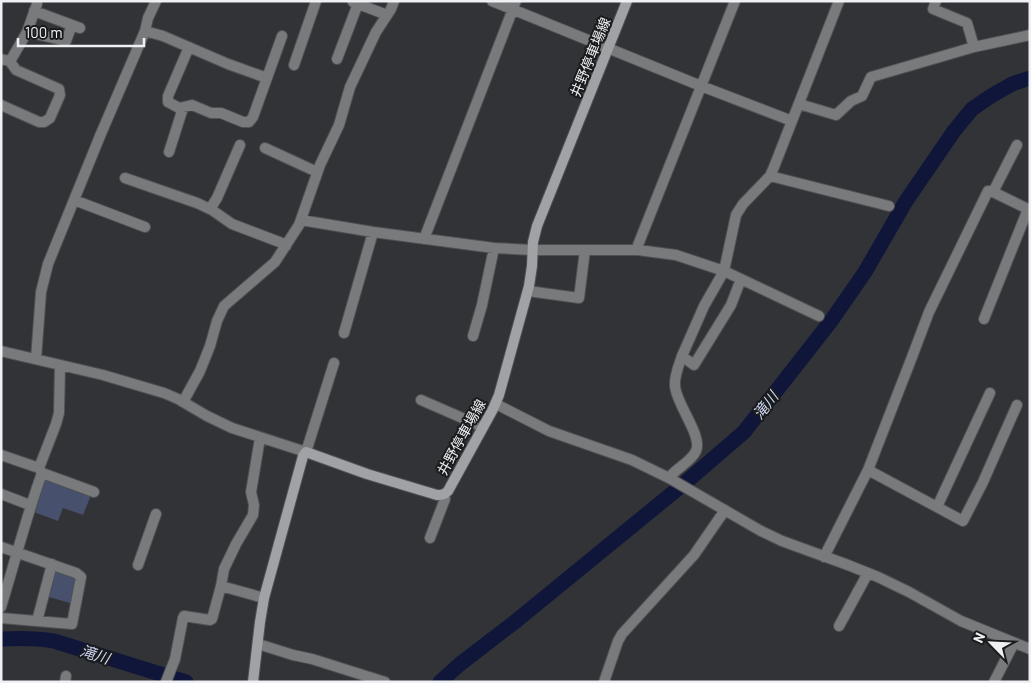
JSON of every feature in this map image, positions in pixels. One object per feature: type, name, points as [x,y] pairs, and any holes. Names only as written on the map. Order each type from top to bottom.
[{"type":"main road","name":"井野停車場線","points":[[306,452],[367,474],[437,495],[448,491],[496,404],[528,291],[532,266],[532,250],[537,226],[627,1]]},
{"type":"main road","points":[[253,682],[264,598],[303,456],[306,452]]},
{"type":"street","points":[[36,359],[41,292],[48,264],[156,1]]},
{"type":"street","points":[[294,65],[316,1]]},
{"type":"street","points":[[183,402],[200,372],[224,306],[275,262],[299,225],[317,172],[339,125],[350,87],[376,32],[394,1]]},
{"type":"street","points":[[492,1],[514,6],[608,48],[792,121]]},
{"type":"street","points":[[638,250],[638,245],[735,1]]},
{"type":"street","points":[[671,479],[676,471],[693,456],[697,448],[695,435],[676,393],[675,384],[682,356],[704,306],[724,271],[736,216],[743,204],[770,176],[774,168],[839,1]]},
{"type":"street","points":[[936,1],[933,9],[968,23],[974,47]]},
{"type":"street","points":[[337,59],[356,2],[387,15]]},
{"type":"street","points":[[424,239],[514,6]]},
{"type":"street","points":[[5,59],[12,58],[27,32],[36,8],[76,26],[66,41],[27,32]]},
{"type":"street","points":[[145,31],[163,36],[228,64],[268,78]]},
{"type":"street","points":[[799,104],[836,115],[851,101],[862,96],[871,77],[974,47],[1030,35]]},
{"type":"street","points":[[189,48],[167,98],[168,102],[179,108],[192,105],[249,122],[253,117],[268,78],[282,36]]},
{"type":"street","points":[[1,105],[39,122],[44,122],[50,118],[60,93],[58,89],[16,70],[5,59]]},
{"type":"street","points":[[169,152],[184,108]]},
{"type":"street","points":[[210,209],[217,198],[240,145]]},
{"type":"street","points":[[993,192],[1017,145]]},
{"type":"street","points":[[265,148],[317,172]]},
{"type":"street","points":[[770,176],[889,206]]},
{"type":"street","points":[[125,178],[196,203],[210,209],[232,224],[286,246]]},
{"type":"street","points":[[824,557],[868,470],[929,312],[988,191],[1029,210],[984,318]]},
{"type":"street","points":[[74,200],[145,228]]},
{"type":"street","points":[[301,220],[373,232],[494,248],[638,250],[676,256],[724,271],[819,316]]},
{"type":"street","points":[[344,333],[373,232]]},
{"type":"street","points":[[473,336],[482,305],[494,248]]},
{"type":"street","points":[[528,291],[579,298],[585,250]]},
{"type":"street","points":[[682,356],[694,365],[730,305],[741,279]]},
{"type":"street","points":[[1,351],[103,375],[164,394],[183,402],[220,423],[306,452],[334,363]]},
{"type":"street","points":[[1,607],[40,471],[59,413],[60,365]]},
{"type":"street","points":[[937,507],[990,393]]},
{"type":"street","points":[[421,400],[483,427]]},
{"type":"street","points":[[496,404],[549,431],[632,460],[671,479],[761,531],[782,541],[868,573],[910,592],[960,621],[1030,649]]},
{"type":"street","points":[[868,470],[963,521],[983,482],[1017,405]]},
{"type":"street","points":[[166,682],[177,650],[184,616],[212,619],[224,569],[253,515],[254,505],[251,492],[260,438]]},
{"type":"street","points":[[1,455],[94,492]]},
{"type":"street","points":[[1,494],[30,505]]},
{"type":"street","points":[[430,538],[445,499],[444,494]]},
{"type":"street","points":[[604,682],[622,634],[694,555],[725,510]]},
{"type":"street","points":[[138,565],[156,514]]},
{"type":"street","points":[[1,547],[52,564],[76,573],[81,577],[72,624],[1,618]]},
{"type":"street","points":[[37,621],[52,564]]},
{"type":"street","points":[[839,626],[868,573]]},
{"type":"street","points":[[221,586],[264,598]]},
{"type":"street","points":[[994,682],[1014,643]]},
{"type":"street","points":[[258,644],[385,682]]},
{"type":"shaded area","points":[[43,477],[91,495],[83,515],[63,508],[58,521],[31,511]]},
{"type":"shaded area","points":[[54,569],[76,576],[73,604],[46,596]]},
{"type":"waterway","name":"滝川","points":[[440,682],[686,482],[744,432],[831,321],[865,272],[906,201],[954,131],[972,109],[1012,84],[1030,78]]},
{"type":"waterway","name":"滝川","points":[[1,639],[28,638],[54,641],[186,682]]}]
